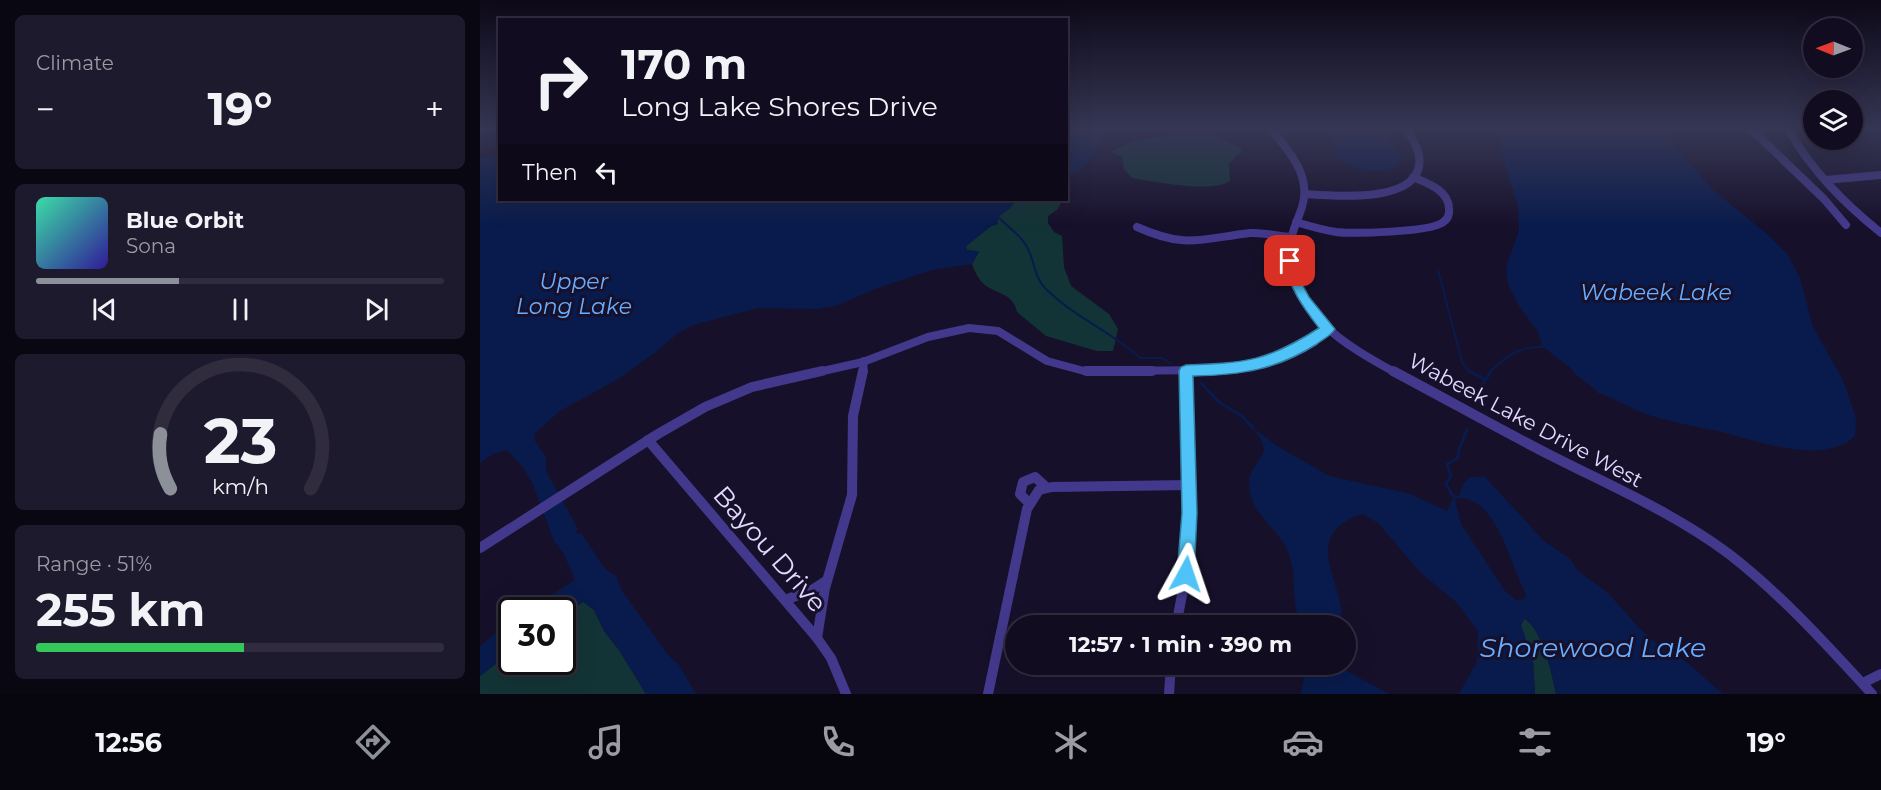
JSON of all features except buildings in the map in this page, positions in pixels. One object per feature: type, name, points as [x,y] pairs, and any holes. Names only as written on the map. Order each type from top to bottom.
[{"type":"street","points":[[1294,161],[1300,169],[1305,194],[1347,197],[1378,195],[1397,189],[1413,177],[1419,161]]},
{"type":"street","points":[[1782,161],[1829,204],[1846,225]]},
{"type":"street","points":[[1810,161],[1851,207],[1881,233]]},
{"type":"street","points":[[1825,180],[1881,175]]},
{"type":"street","points":[[1296,222],[1349,233],[1419,230],[1438,226],[1446,220],[1449,213],[1448,200],[1434,186],[1413,177]]},
{"type":"street","name":"Wabeek Lake Drive West","points":[[1305,194],[1291,237],[1290,261],[1295,282],[1304,300],[1328,329],[1362,353],[1475,417],[1649,504],[1711,540],[1772,588],[1809,624],[1872,694]]},
{"type":"street","points":[[1137,227],[1161,238],[1188,242],[1252,233],[1291,237]]},
{"type":"street","points":[[480,548],[648,440],[700,410],[747,388],[779,378],[864,361],[942,333],[979,327],[1007,332],[1046,361],[1069,369],[1093,372],[1233,369],[1267,363],[1300,347],[1328,329]]},
{"type":"street","points":[[817,638],[819,607],[845,524],[853,490],[855,458],[853,416],[864,361]]},
{"type":"street","points":[[1178,615],[1188,551],[1186,371]]},
{"type":"street","name":"Bayou Drive","points":[[648,440],[817,638],[831,658],[846,694]]},
{"type":"street","points":[[1029,503],[1020,494],[1020,485],[1023,482],[1035,477],[1046,488]]},
{"type":"street","points":[[988,694],[1029,503],[1039,490],[1189,485]]},
{"type":"street","points":[[785,600],[812,590],[826,581]]},
{"type":"street","points":[[1863,683],[1881,674]]},
{"type":"street","points":[[1169,694],[1170,675]]},
{"type":"green space","points":[[1123,161],[1231,161],[1229,164],[1230,181],[1210,186],[1168,184],[1132,178],[1124,169]]},
{"type":"green space","points":[[1015,201],[1062,201],[1058,209],[1048,216],[1048,223],[1054,232],[1062,236],[1064,267],[1071,286],[1109,314],[1118,329],[1113,351],[1097,351],[1046,336],[1017,312],[1009,298],[985,285],[979,278],[972,264],[979,252],[967,250],[966,246],[991,226],[998,224],[998,217]]},
{"type":"green space","points":[[583,601],[594,610],[604,631],[619,650],[646,694],[480,694],[480,676],[498,662],[498,675],[576,675],[576,606]]},
{"type":"green space","points":[[1524,619],[1530,623],[1541,641],[1556,694],[1535,694],[1533,661],[1521,625]]},
{"type":"water","name":"Upper Long Lake","points":[[480,161],[498,161],[498,201],[1015,201],[998,217],[998,224],[991,226],[966,246],[967,250],[979,251],[972,264],[932,270],[872,290],[836,306],[817,309],[758,308],[693,325],[677,334],[618,379],[560,411],[534,434],[535,441],[546,457],[546,471],[578,529],[575,532],[581,533],[606,570],[616,576],[622,591],[669,656],[679,665],[696,694],[646,694],[619,650],[604,631],[594,610],[583,602],[576,607],[576,597],[548,597],[575,580],[563,552],[554,541],[532,482],[523,467],[507,450],[493,454],[480,463]]},
{"type":"water","points":[[1068,161],[1090,161],[1081,169],[1068,176]]},
{"type":"water","points":[[1343,161],[1400,161],[1399,165],[1386,170],[1367,170]]},
{"type":"water","name":"Wabeek Lake","points":[[1504,161],[1688,161],[1713,190],[1766,233],[1788,255],[1800,278],[1813,327],[1843,380],[1856,418],[1855,436],[1841,445],[1824,450],[1786,448],[1658,418],[1598,393],[1571,368],[1543,347],[1538,332],[1517,303],[1508,284],[1506,267],[1519,231],[1518,207]]},
{"type":"water","name":"Shorewood Lake","points":[[1253,428],[1279,447],[1329,476],[1410,494],[1447,511],[1454,496],[1461,524],[1505,591],[1516,600],[1524,599],[1526,594],[1502,536],[1493,522],[1484,509],[1472,501],[1459,498],[1462,486],[1470,477],[1485,477],[1544,541],[1570,559],[1578,571],[1607,592],[1641,630],[1667,652],[1685,661],[1723,694],[1556,694],[1541,641],[1536,631],[1524,619],[1521,625],[1533,661],[1535,694],[1459,694],[1477,662],[1478,631],[1456,602],[1420,572],[1379,524],[1364,514],[1355,516],[1342,524],[1332,535],[1328,548],[1329,562],[1341,604],[1341,615],[1298,615],[1290,558],[1282,540],[1257,510],[1250,492],[1251,474],[1264,450],[1262,441]]},
{"type":"water","points":[[498,631],[498,662],[480,676],[480,646]]},
{"type":"water","points":[[1304,675],[1354,675],[1389,694],[1301,694]]},
{"type":"waterway","points":[[998,217],[1025,243],[1039,280],[1057,299],[1140,358],[1162,358],[1171,364]]},
{"type":"waterway","points":[[1438,270],[1462,362],[1470,373]]},
{"type":"waterway","points":[[1491,371],[1513,353],[1527,348],[1543,347]]},
{"type":"waterway","points":[[1469,371],[1484,379]]},
{"type":"waterway","points":[[1480,403],[1483,384],[1491,371]]},
{"type":"waterway","points":[[1201,383],[1219,402],[1242,416],[1253,428]]},
{"type":"waterway","points":[[1459,497],[1453,496],[1446,484],[1451,476],[1447,464],[1458,458],[1459,449],[1467,430]]},
{"type":"route","points":[[1186,574],[1190,513],[1186,371],[1233,369],[1267,363],[1300,347],[1328,329],[1304,300],[1292,274],[1290,261]]}]
